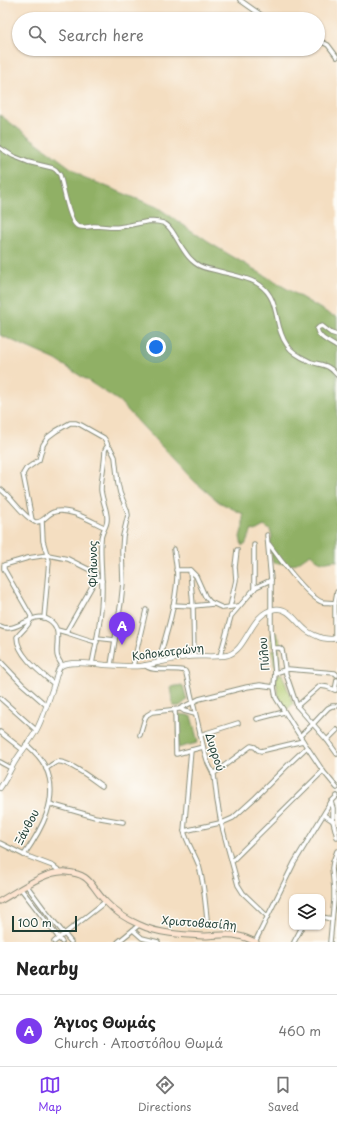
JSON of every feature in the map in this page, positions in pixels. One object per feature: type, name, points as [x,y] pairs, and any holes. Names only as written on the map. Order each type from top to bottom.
[{"type":"main road","points":[[0,901],[44,876],[61,872]]},
{"type":"main road","name":"Χριστοβασίλη","points":[[61,872],[77,874],[85,878],[92,883],[105,902],[139,925],[150,929],[167,933],[205,936],[235,935],[255,942]]},
{"type":"street","points":[[240,0],[257,12]]},
{"type":"street","points":[[325,44],[328,45],[337,57]]},
{"type":"street","points":[[0,148],[13,156],[28,162],[56,170],[60,175],[71,219],[77,226],[113,227],[157,221],[163,222],[168,226],[184,251],[197,264],[208,269],[244,278],[260,285],[272,299],[279,329],[288,347],[310,361],[329,367],[337,375]]},
{"type":"street","points":[[337,335],[331,333],[322,326],[317,329],[320,336],[337,347]]},
{"type":"street","points":[[32,520],[24,472],[39,460],[43,445],[48,437],[67,425],[76,423],[104,438],[115,460],[120,493],[128,510],[122,551],[122,602],[114,640],[111,665]]},
{"type":"street","name":"Φίλωνος","points":[[92,664],[102,601],[100,539],[107,520],[101,489],[105,450],[106,448],[110,448]]},
{"type":"street","points":[[0,489],[10,497],[32,520],[37,522],[42,521],[52,512],[62,511],[76,514],[104,527]]},
{"type":"street","points":[[42,521],[43,541],[48,554],[49,563],[44,618]]},
{"type":"street","name":"Πύλου","points":[[181,709],[199,699],[247,687],[260,685],[274,687],[270,628],[272,610],[271,580],[267,535]]},
{"type":"street","points":[[268,543],[278,557],[311,593],[321,601],[335,603]]},
{"type":"street","points":[[254,545],[254,589]]},
{"type":"street","points":[[158,662],[172,605],[176,580],[174,549]]},
{"type":"street","points":[[230,607],[236,580],[235,567],[237,550]]},
{"type":"street","points":[[54,684],[28,660],[17,643],[16,638],[29,624],[31,616],[4,569],[5,564],[48,554],[68,559],[97,575],[66,632]]},
{"type":"street","points":[[176,570],[190,570],[196,576],[205,596],[213,604],[223,608],[239,606]]},
{"type":"street","points":[[190,570],[193,606],[194,656]]},
{"type":"street","points":[[96,579],[102,581]]},
{"type":"street","points":[[220,656],[230,616],[254,589],[271,580]]},
{"type":"street","points":[[272,610],[279,609],[289,613],[308,632],[328,639],[336,638],[335,603],[337,592]]},
{"type":"street","points":[[172,605],[193,606],[213,604]]},
{"type":"street","points":[[133,666],[146,610]]},
{"type":"street","name":"Κολοκοτρώνη","points":[[62,665],[70,663],[133,666],[194,656],[220,656],[229,654],[235,651],[259,618],[266,612],[272,610]]},
{"type":"street","points":[[0,626],[6,628],[15,627],[38,618],[44,618],[51,621],[57,630],[57,654],[62,665],[36,730],[11,768],[0,788]]},
{"type":"street","points":[[57,630],[87,640],[114,640]]},
{"type":"street","points":[[272,648],[280,648],[283,651],[285,669],[299,709],[327,740],[337,754]]},
{"type":"street","points":[[0,661],[22,684],[46,705]]},
{"type":"street","name":"Δυρρού","points":[[144,665],[149,669],[177,669],[185,671],[203,747],[213,774],[221,823],[240,889],[267,916]]},
{"type":"street","points":[[274,673],[285,669],[292,669],[335,673],[337,675]]},
{"type":"street","points":[[298,706],[320,686],[336,690],[337,680]]},
{"type":"street","points":[[274,687],[276,698],[284,712],[337,788]]},
{"type":"street","points":[[0,698],[36,730]]},
{"type":"street","points":[[300,736],[328,708],[337,706]]},
{"type":"street","points":[[140,735],[146,718],[150,713],[181,709],[184,712],[195,714]]},
{"type":"street","points":[[175,710],[176,754],[203,747]]},
{"type":"street","points":[[257,719],[284,712]]},
{"type":"street","points":[[200,735],[238,723]]},
{"type":"street","points":[[327,740],[337,730]]},
{"type":"street","points":[[0,732],[23,750]]},
{"type":"street","points":[[213,774],[251,746],[261,751],[303,741]]},
{"type":"street","name":"Ξάνθου","points":[[24,855],[39,832],[50,804],[50,788],[46,769],[37,755],[26,744]]},
{"type":"street","points":[[184,831],[221,823],[233,818],[307,747]]},
{"type":"street","points":[[191,750],[184,831],[198,863],[202,877],[207,919]]},
{"type":"street","points":[[0,762],[11,768]]},
{"type":"street","points":[[46,769],[57,762],[66,764],[102,786]]},
{"type":"street","points":[[232,861],[323,770]]},
{"type":"street","points":[[255,942],[294,863],[331,802],[337,796]]},
{"type":"street","points":[[331,802],[333,808],[333,821],[337,837]]},
{"type":"street","points":[[50,804],[95,817],[123,822]]},
{"type":"street","points":[[324,814],[333,821]]},
{"type":"street","name":"Χριστοβασίλη","points":[[0,843],[24,855],[49,864],[61,872]]},
{"type":"street","points":[[330,942],[334,889],[332,868],[337,851]]},
{"type":"street","points":[[27,886],[71,942]]},
{"type":"street","points":[[21,889],[62,942]]},
{"type":"street","points":[[54,942],[105,902]]},
{"type":"street","points":[[42,916],[46,912]]},
{"type":"street","points":[[325,918],[332,919]]},
{"type":"street","points":[[118,942],[139,925]]},
{"type":"street","points":[[133,930],[142,938],[158,942]]},
{"type":"street","points":[[294,942],[300,930]]},
{"type":"street","points":[[203,942],[205,936]]},
{"type":"street","points":[[140,942],[142,938]]},
{"type":"green space","points":[[0,115],[83,177],[157,207],[208,242],[331,315],[337,317],[337,561],[322,562],[315,559],[311,554],[293,565],[273,563],[269,544],[272,537],[270,530],[264,526],[255,531],[252,530],[245,545],[242,546],[240,537],[243,526],[243,514],[219,502],[194,481],[119,401],[56,360],[0,335]]},
{"type":"green space","points":[[276,633],[283,646],[272,646],[271,634]]},
{"type":"green space","points":[[279,649],[280,667],[275,669],[272,650]]},
{"type":"green space","points":[[282,674],[293,704],[286,710],[278,696],[276,675]]},
{"type":"green space","points":[[182,685],[187,700],[180,706],[173,706],[170,687]]},
{"type":"green space","points":[[178,714],[191,716],[197,743],[178,748]]},
{"type":"place","name":"Άγιος Θωμάς","points":[[122,645]]}]
